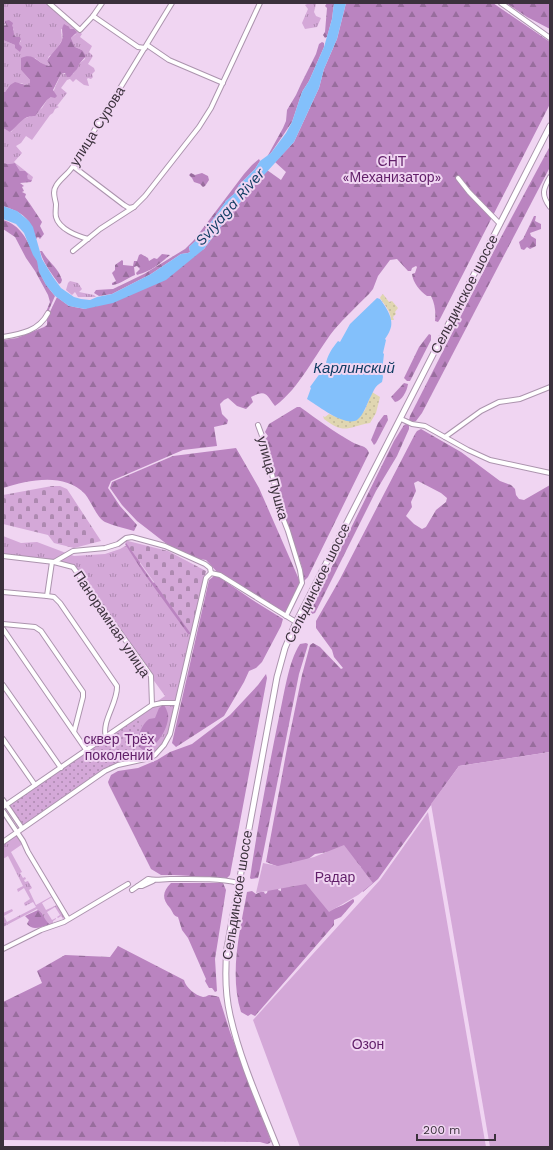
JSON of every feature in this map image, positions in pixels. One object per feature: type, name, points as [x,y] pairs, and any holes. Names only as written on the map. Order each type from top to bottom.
[{"type":"main road","name":"Сельдинское шоссе","points":[[277,1147],[242,1056],[230,1015],[226,966],[227,948],[281,656],[296,622],[550,126]]},
{"type":"street","points":[[49,3],[80,30],[93,16],[102,3]]},
{"type":"street","name":"улица Сурова","points":[[88,239],[69,231],[59,223],[55,216],[54,189],[63,177],[74,167],[75,162],[172,3]]},
{"type":"street","points":[[73,251],[100,229],[134,207],[145,196],[199,127],[211,108],[260,3]]},
{"type":"street","points":[[501,3],[550,38]]},
{"type":"street","points":[[93,16],[138,47],[146,47],[169,60],[223,83]]},
{"type":"street","points":[[74,167],[124,206],[129,208],[134,207]]},
{"type":"street","points":[[550,177],[543,195],[550,207]]},
{"type":"street","points":[[458,178],[469,192],[500,224]]},
{"type":"street","points":[[3,337],[22,334],[34,329],[44,321],[48,314]]},
{"type":"street","points":[[445,437],[481,411],[499,402],[520,399],[550,387]]},
{"type":"street","points":[[401,418],[412,424],[425,426],[468,450],[490,460],[550,473]]},
{"type":"street","name":"улица Пушка","points":[[258,425],[265,444],[281,513],[300,570],[302,583],[286,616]]},
{"type":"street","points":[[47,596],[53,562],[73,551],[105,548],[118,544],[126,538],[132,537],[165,546],[205,564],[210,568],[211,573]]},
{"type":"street","name":"Панорамная улица","points":[[3,556],[53,562],[73,567],[151,676],[152,705]]},
{"type":"street","points":[[211,573],[220,575],[296,622]]},
{"type":"street","points":[[3,842],[105,771],[118,765],[150,758],[158,753],[170,734],[206,578],[211,573]]},
{"type":"street","points":[[3,592],[47,596],[60,602],[117,686],[116,695],[105,730],[106,738]]},
{"type":"street","points":[[3,624],[35,627],[41,630],[83,692],[74,732]]},
{"type":"street","points":[[3,629],[87,751]]},
{"type":"street","points":[[3,684],[60,768]]},
{"type":"street","points":[[5,806],[152,705],[176,703]]},
{"type":"street","points":[[3,739],[35,785]]},
{"type":"street","points":[[3,800],[5,806],[22,828]]},
{"type":"street","points":[[3,811],[68,919]]},
{"type":"street","points":[[132,890],[148,879],[154,881],[166,879],[225,880],[239,883]]},
{"type":"street","points":[[3,949],[41,930],[68,919],[128,884]]},
{"type":"green space","points":[[3,3],[48,3],[82,34],[80,37],[92,46],[89,52],[93,56],[88,64],[94,68],[95,71],[92,74],[93,77],[91,79],[87,79],[89,86],[84,85],[76,79],[73,82],[70,79],[67,80],[61,88],[67,93],[57,106],[59,107],[50,115],[32,140],[26,136],[21,143],[16,146],[22,153],[14,162],[33,177],[32,180],[28,179],[22,171],[20,171],[15,163],[3,163],[3,128],[11,132],[21,120],[31,116],[42,108],[51,97],[61,74],[73,74],[80,63],[85,59],[82,50],[75,47],[71,38],[76,34],[61,29],[62,40],[54,54],[49,56],[47,61],[50,65],[44,65],[35,58],[21,70],[30,80],[30,84],[26,85],[21,83],[10,85],[5,92],[3,92],[3,40],[15,45],[15,48],[21,41],[20,37],[16,37],[13,32],[14,29],[6,23],[4,25],[3,23]]},
{"type":"green space","points":[[327,3],[334,3],[332,19],[327,37],[325,38],[323,35],[325,32],[327,8],[325,6]]},
{"type":"green space","name":"СНТ «Механизатор»","points":[[346,3],[493,3],[550,42],[550,104],[438,322],[435,321],[435,308],[431,296],[427,296],[422,292],[414,281],[412,274],[415,273],[417,267],[416,266],[412,268],[411,271],[408,271],[397,259],[390,260],[378,276],[373,289],[334,330],[300,380],[284,399],[275,406],[266,394],[260,393],[251,397],[253,402],[246,409],[237,406],[228,398],[220,404],[222,414],[228,420],[227,424],[214,427],[217,446],[183,450],[111,481],[108,488],[120,506],[137,525],[134,531],[112,525],[102,520],[85,494],[77,487],[67,483],[57,480],[46,480],[24,482],[3,488],[3,340],[17,338],[47,325],[47,318],[57,297],[69,306],[85,309],[204,249],[267,170],[281,180],[286,172],[275,162],[294,142],[319,88],[324,69],[337,39]]},
{"type":"green space","points":[[506,3],[550,3],[550,29],[527,17]]},
{"type":"green space","points":[[316,4],[314,12],[316,16],[321,18],[317,27],[305,29],[302,23],[308,9],[305,5]]},
{"type":"green space","points":[[9,20],[13,23],[12,26],[15,36],[20,37],[21,39],[19,44],[22,47],[20,52],[15,48],[15,45],[3,40],[3,23],[5,26],[5,21]]},
{"type":"green space","points":[[64,24],[77,32],[71,38],[75,47],[82,50],[86,56],[70,77],[67,77],[65,73],[61,74],[53,90],[57,96],[55,98],[51,97],[47,100],[35,116],[27,117],[10,132],[3,128],[3,92],[5,92],[10,85],[15,82],[26,85],[30,84],[30,80],[21,70],[21,58],[30,56],[45,65],[50,65],[47,61],[62,40],[62,28]]},
{"type":"green space","points":[[322,42],[324,43],[324,47],[309,81],[302,92],[292,122],[267,157],[286,121],[287,110],[316,54],[319,44]]},
{"type":"green space","points":[[550,146],[550,167],[422,413],[416,421],[413,422],[409,420],[499,241]]},
{"type":"green space","points":[[259,159],[260,161],[255,169],[239,185],[234,194],[226,201],[201,236],[189,247],[190,252],[181,254],[151,274],[112,294],[99,296],[94,293],[96,290],[113,289],[144,274],[185,249],[194,240],[244,174]]},
{"type":"green space","points":[[3,163],[15,163],[20,171],[25,171],[28,174],[28,179],[32,180],[31,182],[20,183],[24,186],[22,187],[24,191],[22,192],[26,194],[25,197],[42,222],[40,226],[44,234],[40,239],[38,237],[36,239],[31,226],[25,217],[16,211],[3,206]]},
{"type":"green space","points":[[191,173],[195,175],[202,173],[208,176],[209,180],[203,187],[194,182],[189,175]]},
{"type":"green space","points":[[534,216],[536,216],[535,221],[541,224],[541,229],[530,233],[531,236],[536,239],[536,246],[530,249],[527,247],[524,250],[521,249],[519,242],[523,239]]},
{"type":"green space","points":[[3,220],[10,222],[20,231],[38,261],[39,270],[43,279],[55,296],[48,312],[46,312],[50,302],[48,295],[15,237],[3,229]]},
{"type":"green space","points":[[40,251],[42,251],[56,268],[62,280],[61,283],[59,284],[48,268]]},
{"type":"green space","points":[[141,254],[148,258],[149,261],[154,258],[157,259],[162,254],[170,255],[155,267],[137,275],[136,273],[140,269],[137,266],[134,267],[135,275],[112,285],[112,283],[116,281],[112,273],[115,270],[115,265],[122,260],[123,265],[133,266],[134,261],[137,261],[139,255]]},
{"type":"green space","points":[[70,281],[78,283],[82,289],[79,292],[94,295],[96,297],[78,297],[75,292],[72,295],[66,290]]},
{"type":"green space","points":[[429,334],[431,335],[431,340],[410,381],[407,381],[404,378],[419,347]]},
{"type":"green space","points":[[404,383],[408,384],[407,390],[400,400],[395,402],[391,397]]},
{"type":"green space","points":[[297,407],[300,407],[345,438],[366,448],[369,453],[308,577],[304,581],[302,567],[282,513],[265,439],[268,436],[265,432],[269,424]]},
{"type":"green space","points":[[384,415],[387,415],[388,420],[374,445],[371,440],[378,423]]},
{"type":"green space","points":[[406,424],[409,425],[409,429],[397,456],[376,491],[315,613],[312,614],[310,611],[394,441]]},
{"type":"green space","points":[[421,429],[461,452],[500,481],[511,485],[515,489],[516,495],[519,499],[524,500],[550,485],[550,752],[459,766],[378,879],[363,892],[361,867],[342,850],[315,854],[307,860],[279,867],[266,862],[288,743],[302,675],[310,645],[313,643],[320,647],[341,669],[343,668],[334,657],[332,650],[316,628],[316,621],[340,579],[417,431]],"holes":[[[418,481],[441,493],[447,498],[446,502],[436,510],[426,527],[422,529],[406,516],[412,507],[411,502],[416,491],[414,483]]]},
{"type":"green space","points":[[236,448],[259,488],[301,584],[286,615],[218,573],[206,560],[194,558],[168,545],[137,521],[122,505],[110,488],[112,482],[173,456]]},
{"type":"green space","points":[[52,486],[60,486],[67,489],[101,541],[74,548],[54,543],[48,535],[3,524],[3,495]]},
{"type":"green space","points":[[3,536],[21,543],[37,542],[74,556],[105,554],[127,545],[191,635],[169,733],[157,752],[149,757],[119,763],[102,771],[24,826],[8,805],[165,696],[70,565],[3,556]]},
{"type":"green space","points":[[124,540],[168,551],[206,571],[191,634]]},
{"type":"green space","points":[[127,542],[153,583],[155,582],[191,632],[190,634],[188,634],[143,572],[125,544]]},
{"type":"green space","points":[[214,576],[219,577],[283,619],[281,626],[262,662],[256,668],[249,671],[224,716],[176,747],[172,743],[209,580]]},
{"type":"green space","points":[[300,644],[308,644],[299,674],[259,874],[258,878],[251,879],[263,798],[287,679],[296,651]]},
{"type":"green space","points":[[266,674],[267,678],[230,875],[227,878],[161,875],[151,869],[109,785],[108,782],[111,775],[118,771],[138,768],[157,760],[170,752],[192,744],[230,715],[258,685]]},
{"type":"green space","points":[[164,705],[168,714],[167,725],[157,742],[148,749],[143,750],[137,745],[140,731],[149,719],[155,718],[159,708]]},
{"type":"green space","name":"сквер Трёх поколений","points":[[139,717],[143,721],[135,747],[141,756],[101,770],[23,825],[10,805]]},
{"type":"green space","points":[[550,752],[550,1147],[490,1147],[431,804],[459,766]]},
{"type":"green space","name":"Озон","points":[[428,812],[486,1147],[300,1147],[253,1020],[380,880]]},
{"type":"green space","points":[[16,835],[24,843],[11,852],[22,872],[20,873],[23,878],[25,877],[26,879],[24,880],[25,882],[28,881],[32,888],[29,890],[36,905],[52,896],[42,903],[46,910],[57,905],[65,917],[63,919],[61,916],[58,918],[57,917],[60,915],[55,907],[47,912],[52,920],[56,918],[53,921],[53,924],[46,925],[37,909],[3,927],[3,913],[12,909],[13,911],[4,916],[7,922],[36,907],[33,902],[25,906],[24,903],[30,899],[24,888],[18,892],[17,889],[23,886],[8,856],[3,859],[3,844]]},
{"type":"green space","name":"Радар","points":[[344,845],[373,883],[358,895],[329,912],[306,884],[256,893],[263,863],[278,866],[314,857]]},
{"type":"green space","points":[[305,882],[331,910],[353,899],[354,902],[341,917],[334,920],[334,925],[255,1016],[251,1014],[248,1016],[241,1012],[236,982],[237,952],[247,892],[252,891],[256,894],[264,892],[265,894],[267,893],[268,889],[279,888],[278,890],[281,891],[281,887]]},
{"type":"green space","points":[[171,883],[223,883],[226,890],[215,959],[217,991],[215,992],[212,988],[209,988],[205,981],[206,979],[188,938],[182,930],[178,917],[174,915],[164,899],[166,889]]},
{"type":"green space","points":[[38,910],[49,924],[34,928],[27,924],[29,920],[25,916]]},
{"type":"green space","points":[[118,946],[184,980],[191,991],[197,995],[203,997],[209,995],[219,997],[230,1032],[271,1141],[270,1143],[3,1140],[3,1002],[42,983],[37,971],[65,955],[110,957]]},
{"type":"sand","points":[[383,294],[389,302],[392,301],[398,308],[393,317],[394,320],[391,320],[389,311],[380,298]]},
{"type":"sand","points":[[372,392],[380,397],[376,413],[370,423],[351,428],[342,428],[331,424],[324,419],[323,416],[325,417],[329,414],[341,419],[355,421],[365,410]]},
{"type":"water","name":"Sviyaga River","points":[[334,3],[346,3],[337,39],[324,69],[319,88],[294,142],[245,196],[204,249],[166,280],[113,303],[85,309],[69,306],[55,296],[46,285],[39,272],[37,261],[24,233],[16,224],[3,219],[3,206],[17,211],[29,221],[33,227],[42,259],[53,277],[61,288],[74,297],[81,299],[90,300],[112,294],[151,274],[181,254],[190,252],[189,247],[201,236],[226,201],[234,194],[239,185],[255,169],[260,161],[271,153],[286,133],[292,122],[302,92],[309,81],[324,47],[332,19]]},
{"type":"water","name":"Карлинский","points":[[377,298],[380,299],[391,318],[390,331],[385,339],[383,353],[382,382],[375,388],[359,418],[357,420],[346,421],[324,411],[307,399],[311,388],[310,387],[326,365],[332,349],[338,341],[340,342],[350,324]]}]
